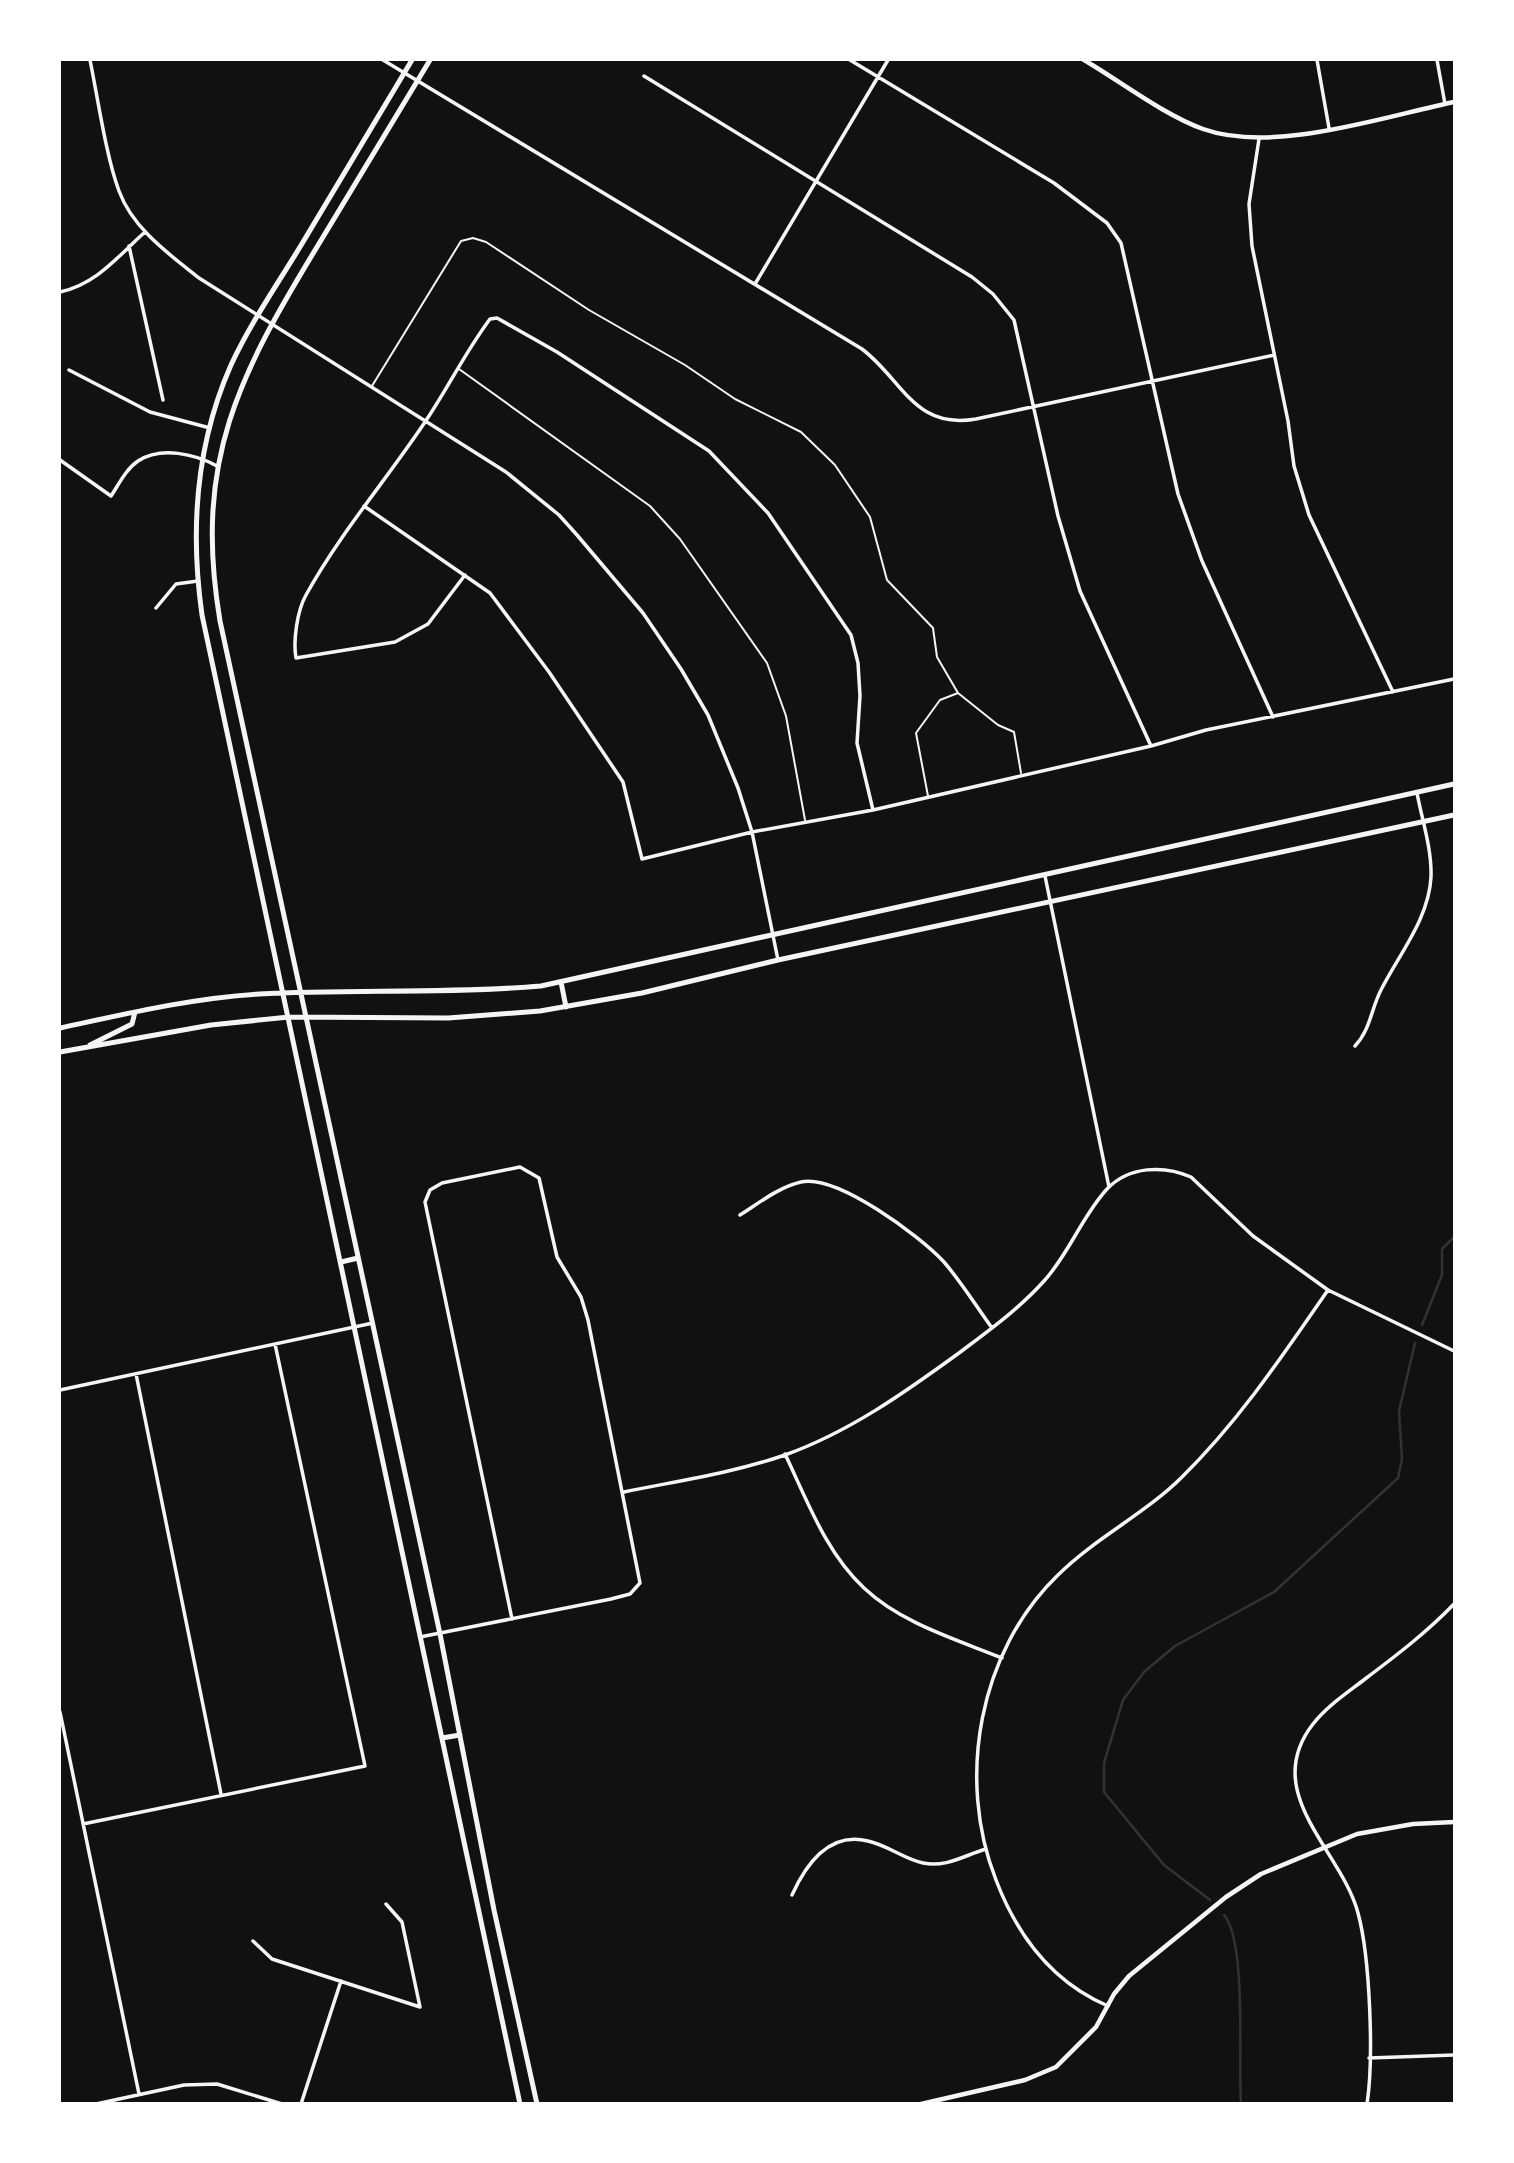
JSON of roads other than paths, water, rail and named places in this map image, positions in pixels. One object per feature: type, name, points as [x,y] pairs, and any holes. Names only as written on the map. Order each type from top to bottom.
[{"type":"main road","points":[[412,60],[258,315],[231,366],[203,458],[196,526],[198,581],[520,2104]]},
{"type":"main road","points":[[430,60],[271,323],[242,380],[228,421],[212,510],[214,590],[440,1634],[481,1845],[537,2104]]},
{"type":"main road","points":[[233,755],[248,751]]},
{"type":"main road","points":[[60,1028],[227,997],[469,992],[561,982],[1454,784]]},
{"type":"main road","points":[[60,1052],[211,1025],[289,1017],[492,1017],[566,1007],[642,993],[778,960],[1454,815]]},
{"type":"main road","points":[[561,982],[566,1007]]},
{"type":"main road","points":[[88,1046],[132,1024],[135,1012]]},
{"type":"main road","points":[[321,1169],[337,1164]]},
{"type":"main road","points":[[341,1262],[358,1258]]},
{"type":"main road","points":[[442,1738],[460,1735]]},
{"type":"main road","points":[[465,1849],[481,1845]]},
{"type":"main road","points":[[490,1965],[506,1962]]},
{"type":"street","points":[[90,60],[119,191],[145,231],[199,278],[506,472],[559,515],[643,613],[708,715],[738,788],[751,832],[778,960]]},
{"type":"street","points":[[383,60],[862,349],[913,404],[936,418],[957,422],[1274,355]]},
{"type":"street","points":[[850,60],[1054,183],[1107,223],[1121,243],[1178,494],[1202,561],[1273,717]]},
{"type":"street","points":[[755,284],[888,60]]},
{"type":"street","points":[[1084,60],[1203,129],[1259,139],[1329,128],[1454,102]]},
{"type":"street","points":[[1317,60],[1329,128]]},
{"type":"street","points":[[1437,60],[1445,104]]},
{"type":"street","points":[[644,76],[972,277],[993,294],[1014,320],[1058,516],[1080,591],[1152,746]]},
{"type":"street","points":[[1259,139],[1249,204],[1258,284],[1294,466],[1309,515],[1393,692]]},
{"type":"street","points":[[60,290],[93,279],[145,231]]},
{"type":"street","points":[[129,246],[163,400]]},
{"type":"street","points":[[465,575],[428,624],[396,642],[296,658],[294,646],[304,598],[490,320],[497,318],[569,359],[709,451],[727,466],[768,513],[851,635],[858,663],[860,696],[857,743],[873,810]]},
{"type":"street","points":[[69,370],[150,412],[210,428]]},
{"type":"street","points":[[60,460],[111,496],[130,469],[151,455],[175,454],[203,458],[218,466]]},
{"type":"street","points":[[364,506],[490,593],[549,672],[622,782],[642,859],[751,832],[873,810],[1152,746],[1206,730],[1454,679]]},
{"type":"street","points":[[156,608],[176,584],[198,581]]},
{"type":"street","points":[[1355,1046],[1366,1033],[1378,995],[1421,920],[1431,879],[1416,793]]},
{"type":"street","points":[[1045,876],[1108,1187]]},
{"type":"street","points":[[420,1637],[440,1634],[611,1599],[630,1594],[640,1584],[640,1571],[585,1307],[557,1257],[539,1178],[520,1167],[434,1186],[426,1196],[426,1209],[512,1619]]},
{"type":"street","points":[[624,1492],[785,1454],[866,1417],[992,1328],[1045,1281],[1108,1187],[1140,1171],[1153,1168],[1178,1171],[1206,1190],[1253,1236],[1328,1290],[1454,1351]]},
{"type":"street","points":[[740,1215],[786,1187],[803,1182],[833,1185],[866,1202],[933,1251],[954,1274],[992,1328]]},
{"type":"street","points":[[1108,2006],[1080,1992],[1034,1951],[1010,1913],[986,1849],[979,1804],[976,1753],[983,1713],[1002,1658],[1031,1608],[1056,1577],[1179,1481],[1208,1451],[1255,1394],[1328,1290]]},
{"type":"street","points":[[60,1390],[373,1323]]},
{"type":"street","points":[[83,1824],[365,1766],[275,1344]]},
{"type":"street","points":[[136,1374],[222,1795]]},
{"type":"street","points":[[785,1454],[833,1549],[863,1588],[906,1618],[1002,1658]]},
{"type":"street","points":[[1367,2104],[1367,1980],[1360,1920],[1351,1892],[1307,1821],[1297,1789],[1297,1771],[1303,1738],[1325,1710],[1416,1640],[1454,1604]]},
{"type":"street","points":[[60,1712],[139,2094]]},
{"type":"street","points":[[920,2104],[946,2101],[1025,2080],[1056,2067],[1096,2027],[1129,1976],[1226,1897],[1261,1874],[1322,1846],[1357,1834],[1390,1827],[1454,1822]]},
{"type":"street","points":[[792,1895],[812,1859],[821,1850],[846,1840],[869,1841],[925,1864],[949,1862],[986,1849]]},
{"type":"street","points":[[253,1941],[272,1959],[420,2007],[402,1922],[386,1904]]},
{"type":"street","points":[[301,2104],[341,1981]]},
{"type":"street","points":[[1368,2057],[1454,2055]]},
{"type":"street","points":[[96,2104],[184,2085],[217,2084],[282,2104]]},
{"type":"lane","points":[[372,386],[461,241],[472,238],[485,242],[589,310],[685,365],[736,399],[801,432],[835,465],[870,517],[887,580],[933,628],[937,657],[958,693],[1014,732],[1021,774]]},
{"type":"lane","points":[[458,368],[650,506],[680,539],[767,663],[786,716],[806,822]]},
{"type":"lane","points":[[928,797],[917,751],[916,733],[940,700],[958,693]]},
{"type":"waterway","points":[[1422,1325],[1442,1275],[1442,1249],[1454,1237]]},
{"type":"waterway","points":[[1210,1900],[1164,1865],[1104,1792],[1104,1763],[1123,1700],[1144,1672],[1175,1646],[1274,1592],[1398,1478],[1402,1459],[1399,1411],[1415,1343]]},
{"type":"waterway","points":[[1224,1915],[1231,1929],[1239,1975],[1241,2104]]}]
